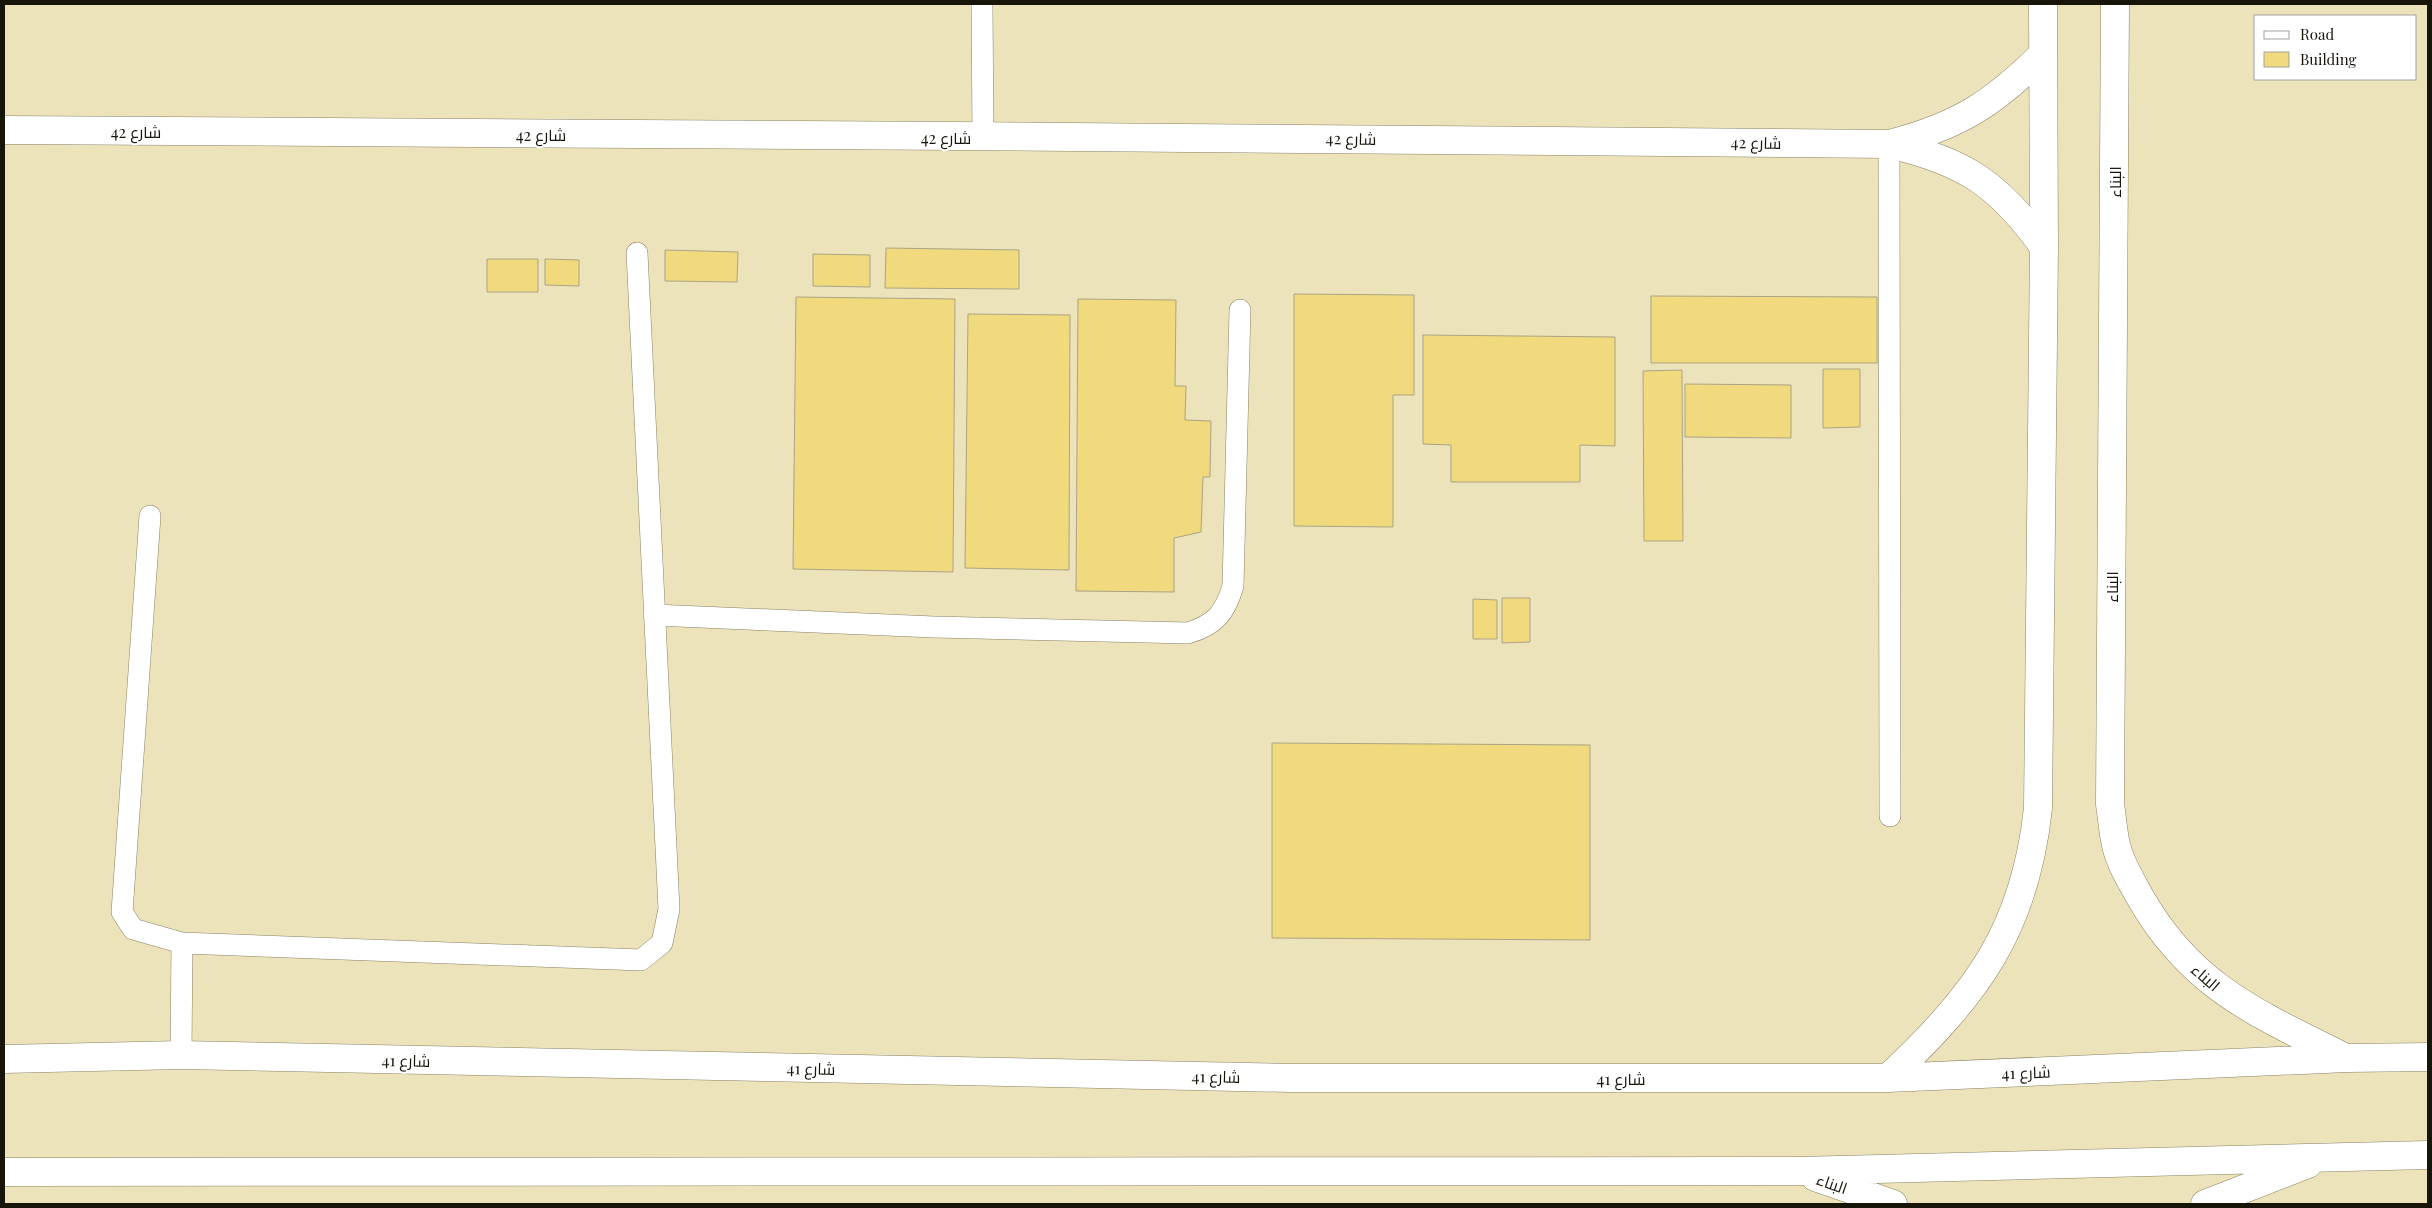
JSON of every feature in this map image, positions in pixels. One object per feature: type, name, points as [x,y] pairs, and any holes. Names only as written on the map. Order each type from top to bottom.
[{"type":"street","points":[[1888,1078],[1928,1041],[1975,984],[1996,952],[2016,909],[2034,845],[2038,808],[2044,247],[2043,4]]},
{"type":"street","name":"البناء","points":[[2115,4],[2110,804],[2117,847],[2132,882],[2151,916],[2174,947],[2202,975],[2232,998],[2265,1018],[2347,1058]]},
{"type":"street","name":"شارع 42","points":[[1889,144],[1924,134],[1958,120],[1989,103],[2018,80],[2043,54]]},
{"type":"street","name":"شارع 42","points":[[4,130],[983,137],[1242,136],[1889,144],[1926,152],[1962,168],[1994,189],[2022,216],[2044,247]]},
{"type":"street","name":"شارع 41","points":[[4,1059],[181,1055],[1290,1078],[1888,1078],[2347,1058],[2428,1057]]},
{"type":"street","points":[[4,1172],[1799,1171],[2428,1155]]},
{"type":"street","points":[[2205,1204],[2327,1157]]},
{"type":"street","name":"البناء","points":[[1799,1171],[1893,1204]]},
{"type":"lane","points":[[982,4],[983,137]]},
{"type":"lane","points":[[1889,144],[1890,816]]},
{"type":"lane","points":[[150,516],[122,912],[133,929],[182,943],[641,960],[662,943],[669,909],[637,253]]},
{"type":"lane","points":[[654,615],[934,627],[1188,633],[1204,628],[1218,617],[1228,603],[1233,586],[1240,310]]},
{"type":"lane","points":[[181,1055],[182,943]]},
{"type":"shaded area","points":[[4,4],[2428,4],[2428,1204],[4,1204]]},
{"type":"building","points":[[886,248],[1019,250],[1019,289],[885,288]]},
{"type":"building","points":[[665,250],[738,252],[737,282],[665,281]]},
{"type":"building","points":[[813,254],[870,255],[870,287],[813,286]]},
{"type":"building","points":[[487,259],[538,259],[538,292],[487,292]]},
{"type":"building","points":[[545,259],[579,260],[579,286],[545,285]]},
{"type":"building","points":[[1294,294],[1414,295],[1414,395],[1393,395],[1393,527],[1294,526]]},
{"type":"building","points":[[1651,296],[1877,297],[1877,363],[1651,363]]},
{"type":"building","points":[[796,297],[955,299],[953,572],[793,569]]},
{"type":"building","points":[[1078,299],[1176,300],[1175,386],[1186,386],[1185,420],[1211,421],[1210,477],[1203,477],[1201,532],[1174,538],[1174,592],[1076,591]]},
{"type":"building","points":[[968,314],[1070,315],[1069,570],[965,568]]},
{"type":"building","points":[[1423,335],[1615,337],[1615,446],[1580,445],[1580,482],[1451,482],[1451,445],[1423,444]]},
{"type":"building","points":[[1823,369],[1860,369],[1860,427],[1823,428]]},
{"type":"building","points":[[1682,370],[1683,541],[1644,541],[1643,371]]},
{"type":"building","points":[[1685,384],[1791,385],[1791,438],[1685,437]]},
{"type":"building","points":[[1502,598],[1530,598],[1530,642],[1502,643]]},
{"type":"building","points":[[1473,599],[1497,600],[1497,639],[1473,639]]},
{"type":"building","points":[[1272,743],[1590,745],[1590,940],[1272,938]]}]
